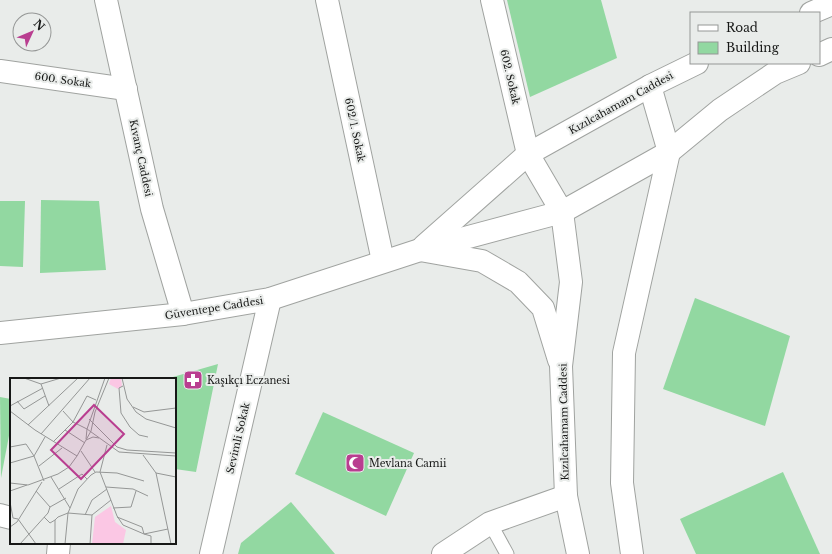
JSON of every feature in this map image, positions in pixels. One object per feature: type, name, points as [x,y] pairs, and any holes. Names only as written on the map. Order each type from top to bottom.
[{"type":"street","name":"Kıvanç Caddesi","points":[[106,0],[152,209],[183,314]]},
{"type":"street","name":"602/1. Sokak","points":[[327,0],[383,261]]},
{"type":"street","name":"602. Sokak","points":[[492,0],[528,154]]},
{"type":"street","points":[[813,12],[832,4]]},
{"type":"street","points":[[820,55],[832,49]]},
{"type":"street","name":"Kızılcahamam Caddesi","points":[[578,554],[566,496],[561,366],[571,282],[562,212],[528,154],[650,86],[695,64]]},
{"type":"street","points":[[669,152],[726,106],[775,73],[797,64]]},
{"type":"street","name":"600. Sokak","points":[[0,71],[126,89]]},
{"type":"street","points":[[632,554],[622,483],[624,353],[669,152],[650,86]]},
{"type":"street","name":"Güventepe Caddesi","points":[[0,333],[183,314],[270,299],[383,261],[562,212],[669,152]]},
{"type":"street","points":[[420,250],[528,154]]},
{"type":"street","points":[[420,250],[482,260],[518,282],[543,308],[561,366]]},
{"type":"street","name":"Sevimli Sokak","points":[[212,554],[270,299]]},
{"type":"street","points":[[443,554],[490,523],[566,496]]},
{"type":"street","points":[[0,515],[10,518]]},
{"type":"street","points":[[58,554],[59,544]]},
{"type":"lane","points":[[490,523],[507,554]]},
{"type":"building","points":[[507,0],[601,0],[617,58],[530,97]]},
{"type":"building","points":[[41,200],[99,201],[106,270],[40,273]]},
{"type":"building","points":[[0,201],[25,201],[23,267],[0,266]]},
{"type":"building","points":[[695,298],[790,336],[765,426],[663,389]]},
{"type":"building","points":[[218,364],[196,472],[176,469],[176,378],[169,378]]},
{"type":"building","points":[[0,397],[10,399],[10,430],[1,478]]},
{"type":"building","name":"Mevlana Camii","points":[[323,412],[414,453],[386,516],[295,474]]},
{"type":"building","points":[[783,472],[820,554],[696,554],[680,519]]},
{"type":"building","points":[[291,502],[335,554],[238,554],[241,543]]},
{"type":"place","name":"Kaşıkçı Eczanesi","points":[[193,380]]},
{"type":"place","name":"Mevlana Camii","points":[[355,463]]}]
